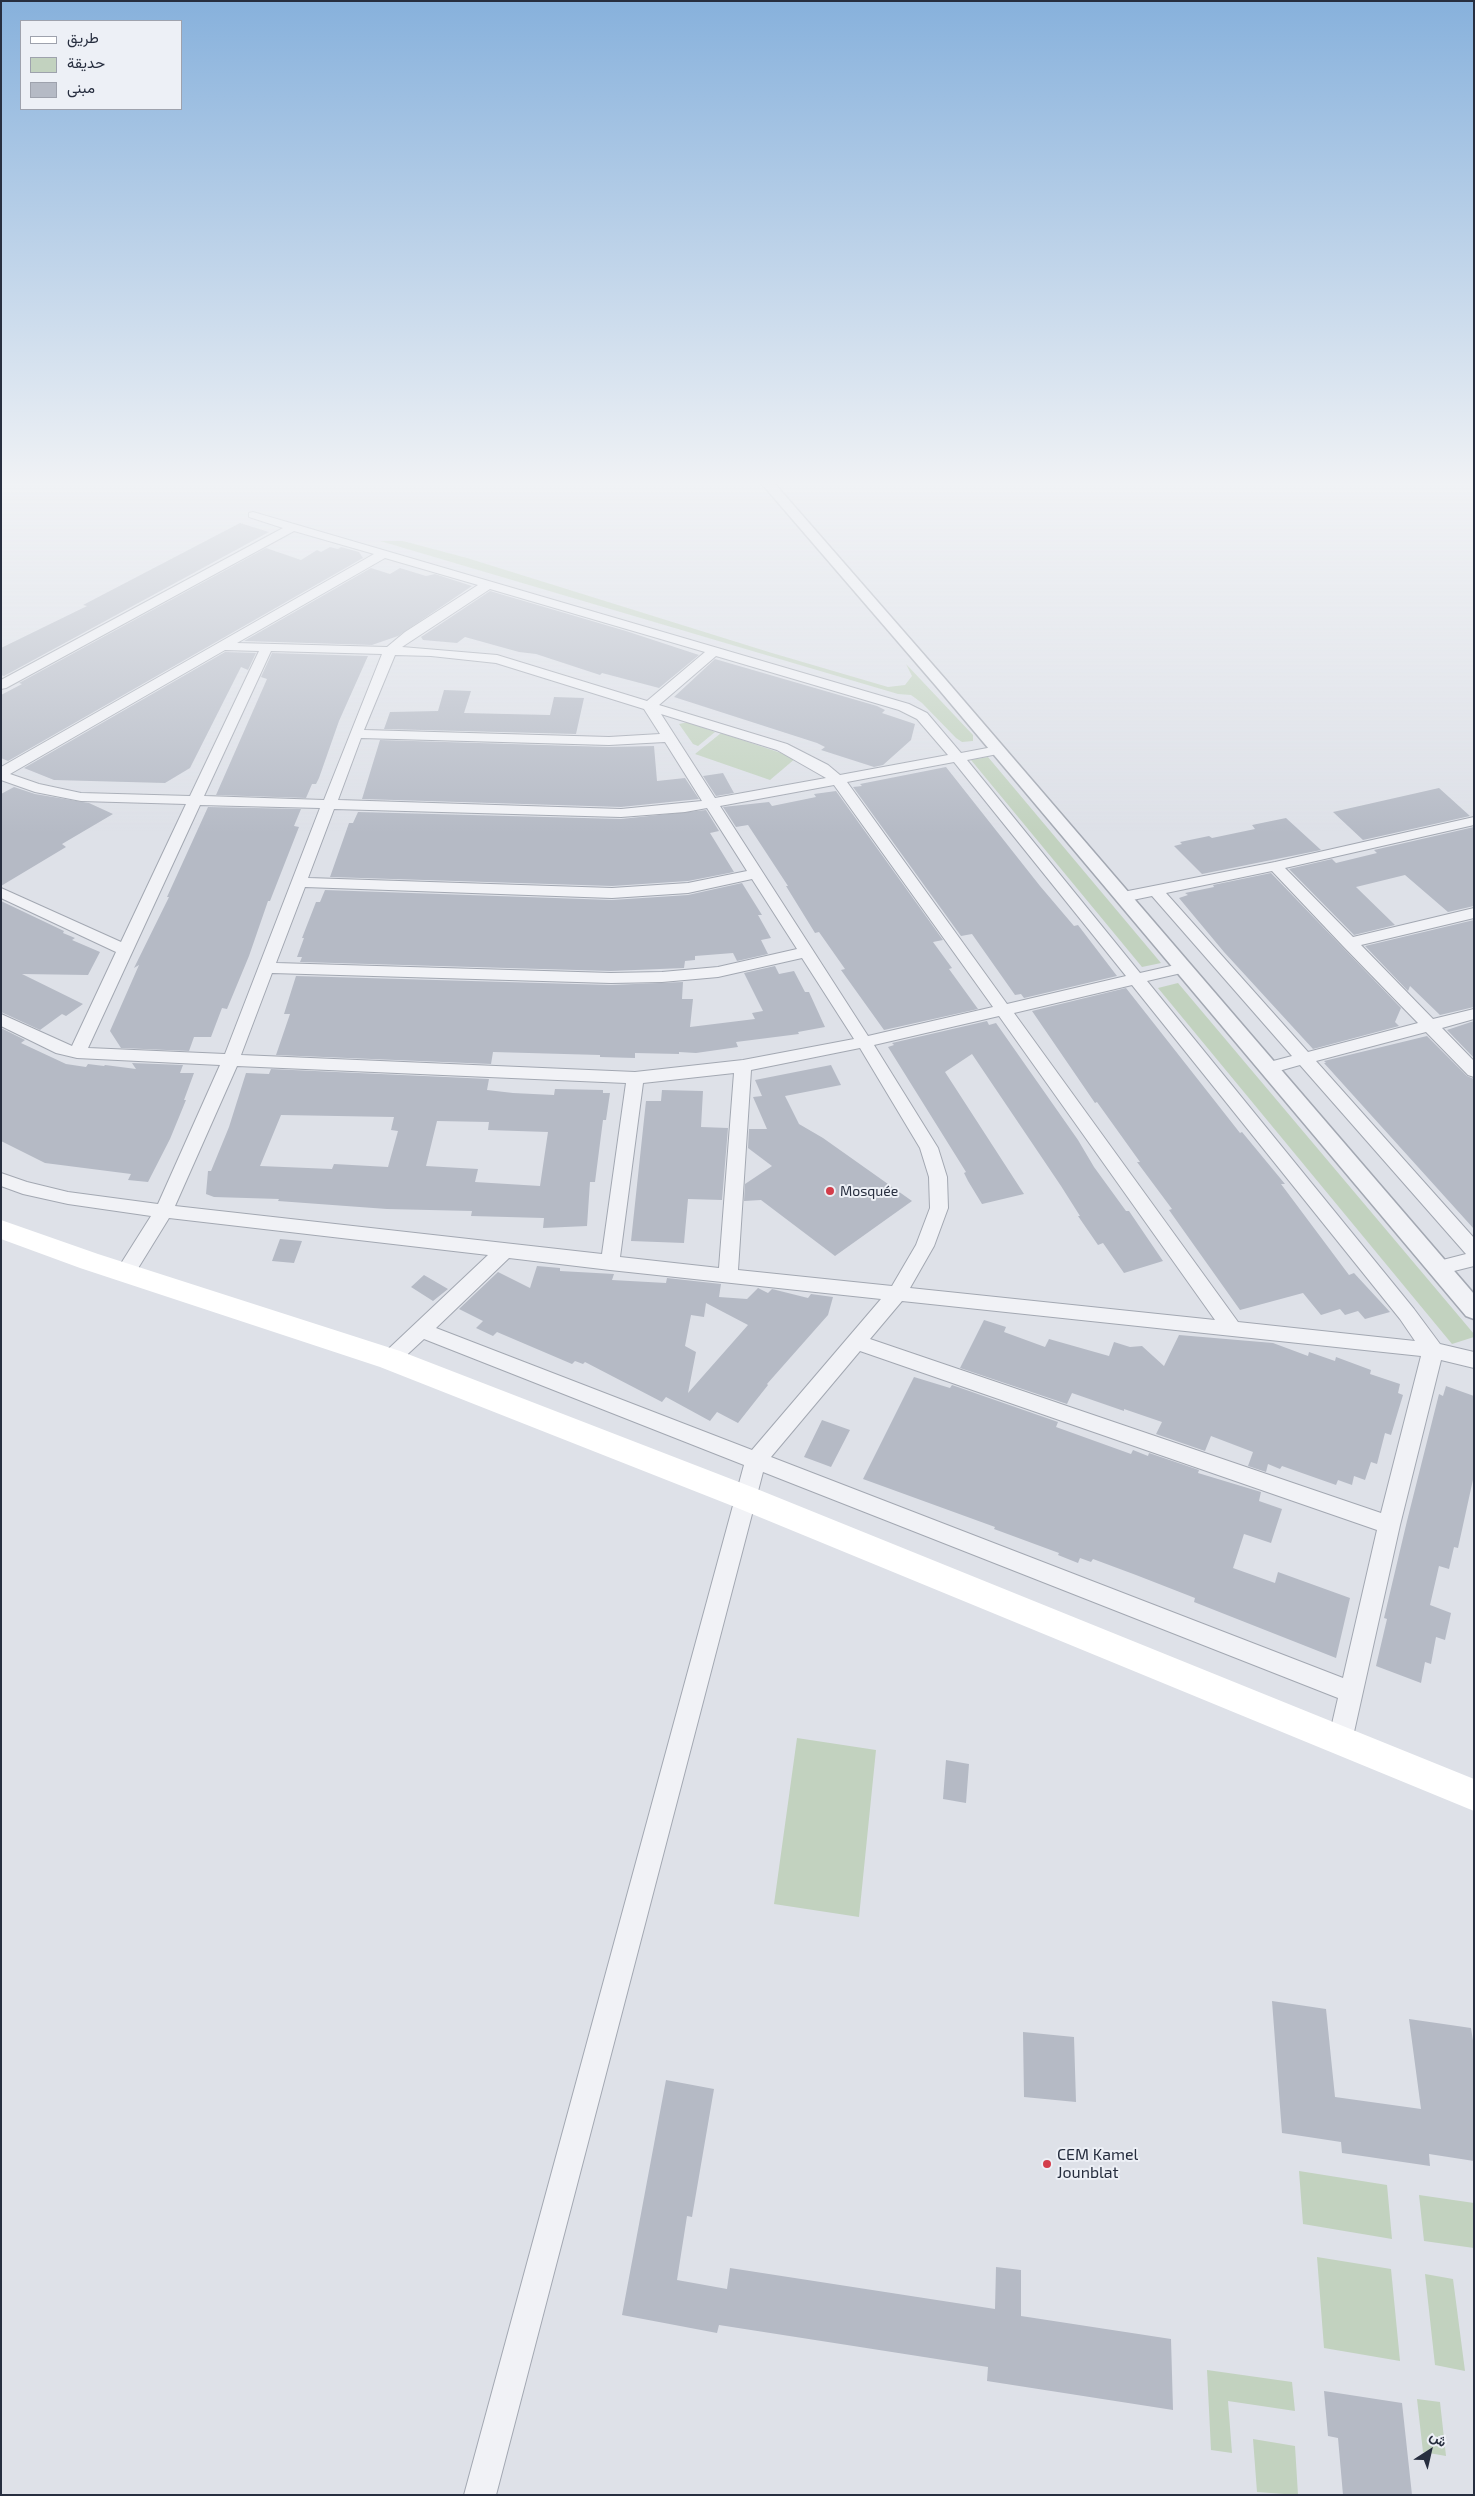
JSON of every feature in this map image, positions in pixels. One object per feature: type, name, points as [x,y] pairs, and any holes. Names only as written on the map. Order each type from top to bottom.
[{"type":"main road","points":[[1,1229],[125,1273],[390,1359],[746,1498],[1474,1795]]},
{"type":"street","points":[[1,685],[157,600]]},
{"type":"street","points":[[1,774],[302,600]]},
{"type":"street","points":[[125,1273],[164,1212],[230,1062],[383,664],[391,650],[408,635],[461,600]]},
{"type":"street","points":[[543,600],[904,708],[922,716],[1407,1314],[1433,1350],[1389,1525],[1340,1741]]},
{"type":"street","points":[[869,600],[1474,1310]]},
{"type":"street","points":[[223,646],[391,650],[497,659],[782,747],[816,764],[838,780],[1233,1330]]},
{"type":"street","points":[[77,1054],[266,647]]},
{"type":"street","points":[[649,706],[714,651]]},
{"type":"street","points":[[480,2495],[755,1461],[896,1294],[925,1246],[939,1208],[938,1177],[929,1148],[758,874],[649,706]]},
{"type":"street","points":[[356,734],[609,741],[670,738]]},
{"type":"street","points":[[1,774],[35,788],[81,797],[197,799],[620,814],[678,809],[998,750]]},
{"type":"street","points":[[1123,897],[1275,866],[1474,821]]},
{"type":"street","points":[[1275,866],[1474,1072]]},
{"type":"street","points":[[300,882],[612,893],[688,888],[758,874]]},
{"type":"street","points":[[1156,891],[1474,1251]]},
{"type":"street","points":[[1,892],[125,950]]},
{"type":"street","points":[[1349,943],[1474,913]]},
{"type":"street","points":[[267,968],[611,978],[662,977],[718,972],[807,952]]},
{"type":"street","points":[[1,1019],[62,1049],[77,1054],[635,1078],[743,1066],[864,1042],[1184,968]]},
{"type":"street","points":[[1268,1068],[1474,1014]]},
{"type":"street","points":[[728,1276],[743,1066]]},
{"type":"street","points":[[610,1263],[635,1078]]},
{"type":"street","points":[[1,1179],[23,1188],[68,1198],[164,1212],[728,1276],[1433,1350],[1474,1360]]},
{"type":"street","points":[[390,1359],[504,1251]]},
{"type":"street","points":[[1438,1268],[1474,1259]]},
{"type":"street","points":[[421,1330],[1351,1692]]},
{"type":"street","points":[[856,1342],[1389,1525]]},
{"type":"green space","points":[[581,600],[603,600],[888,687],[905,685],[912,676],[906,664],[973,735],[973,741],[962,742],[922,703],[911,695],[898,694]]},
{"type":"green space","points":[[688,722],[715,732],[698,746],[693,744],[679,724]]},
{"type":"green space","points":[[721,733],[796,758],[770,780],[695,754]]},
{"type":"green space","points":[[988,757],[1161,963],[1142,967],[971,760]]},
{"type":"green space","points":[[1178,983],[1474,1334],[1474,1337],[1452,1344],[1158,988]]},
{"type":"green space","points":[[797,1738],[876,1750],[859,1917],[774,1904]]},
{"type":"green space","points":[[1299,2171],[1387,2185],[1392,2239],[1303,2224]]},
{"type":"green space","points":[[1419,2195],[1474,2203],[1474,2248],[1424,2241]]},
{"type":"green space","points":[[1317,2257],[1391,2269],[1400,2361],[1324,2348]]},
{"type":"green space","points":[[1425,2274],[1453,2279],[1465,2371],[1435,2365]]},
{"type":"green space","points":[[1207,2370],[1292,2382],[1295,2411],[1228,2401],[1232,2453],[1211,2450]]},
{"type":"green space","points":[[1417,2399],[1440,2402],[1446,2456],[1423,2452]]},
{"type":"green space","points":[[1253,2439],[1295,2446],[1298,2495],[1257,2492]]},
{"type":"building","points":[[92,600],[143,600],[4,676],[1,675],[1,648],[87,606],[83,605]]},
{"type":"building","points":[[170,600],[289,600],[8,761],[1,758],[1,695],[22,684],[19,683]]},
{"type":"building","points":[[314,600],[451,600],[398,636],[372,645],[244,641]]},
{"type":"building","points":[[476,600],[522,600],[699,655],[659,688],[602,673],[600,675],[536,654],[519,652],[465,637],[457,643],[423,640],[421,637]]},
{"type":"building","points":[[225,652],[256,653],[248,670],[241,667],[190,768],[165,783],[54,780],[24,768]]},
{"type":"building","points":[[272,653],[368,656],[339,721],[319,778],[316,784],[312,784],[306,798],[216,795],[267,679],[261,677]]},
{"type":"building","points":[[715,659],[877,706],[885,710],[882,713],[915,724],[911,740],[883,765],[874,767],[821,750],[825,747],[817,743],[674,697]]},
{"type":"building","points":[[444,690],[471,691],[464,713],[550,715],[554,697],[584,698],[576,734],[384,729],[390,712],[438,711]]},
{"type":"building","points":[[380,740],[609,747],[654,746],[657,781],[685,778],[699,799],[621,807],[362,799]]},
{"type":"building","points":[[946,767],[1040,886],[1074,926],[1078,925],[1117,976],[1024,998],[1021,994],[1015,995],[972,934],[961,936],[853,787]]},
{"type":"building","points":[[723,773],[734,793],[716,796],[703,776]]},
{"type":"building","points":[[14,787],[35,794],[89,803],[113,814],[62,844],[66,847],[1,886],[1,794]]},
{"type":"building","points":[[1439,788],[1470,816],[1363,840],[1333,812]]},
{"type":"building","points":[[836,791],[943,940],[933,942],[952,968],[949,969],[978,1009],[884,1030],[841,970],[845,969],[819,932],[815,933],[786,886],[788,886],[748,825],[736,827],[723,807],[769,802],[772,806],[816,797],[814,794]]},
{"type":"building","points":[[208,807],[301,809],[294,826],[299,827],[270,901],[268,901],[249,956],[227,1009],[222,1008],[211,1037],[194,1037],[189,1051],[121,1048],[110,1031],[139,965],[134,968],[169,897],[167,897]]},
{"type":"building","points":[[706,810],[719,831],[710,833],[734,872],[688,881],[612,886],[330,877],[349,823],[353,823],[358,812],[621,819]]},
{"type":"building","points":[[1286,818],[1321,850],[1202,874],[1174,846],[1182,844],[1180,842],[1209,836],[1212,838],[1255,829],[1252,825]]},
{"type":"building","points":[[1474,827],[1474,906],[1448,912],[1405,875],[1356,887],[1395,925],[1354,935],[1289,869],[1332,859],[1336,863],[1377,853],[1374,850]]},
{"type":"building","points":[[1271,873],[1401,1008],[1395,1022],[1399,1026],[1313,1049],[1224,952],[1179,898],[1188,895],[1185,893],[1214,887],[1213,885]]},
{"type":"building","points":[[742,883],[762,915],[758,915],[771,938],[761,940],[768,954],[737,961],[733,953],[695,956],[695,960],[685,961],[684,968],[611,971],[300,962],[302,957],[297,957],[316,902],[320,902],[325,890],[612,900],[688,895]]},
{"type":"building","points":[[1,901],[64,931],[63,933],[75,938],[72,940],[100,952],[88,975],[22,974],[83,1004],[66,1016],[62,1014],[40,1030],[1,1012]]},
{"type":"building","points":[[1474,920],[1474,1007],[1440,1015],[1410,986],[1408,991],[1365,946]]},
{"type":"building","points":[[775,966],[779,974],[794,971],[805,992],[809,992],[825,1027],[798,1032],[799,1034],[736,1042],[738,1047],[696,1053],[679,1052],[679,1054],[635,1053],[635,1058],[600,1057],[600,1055],[493,1052],[491,1064],[276,1055],[290,1014],[284,1014],[296,976],[611,985],[683,982],[682,999],[693,999],[690,1027],[755,1019],[752,1013],[763,1011],[744,973]]},
{"type":"building","points":[[1126,988],[1240,1133],[1242,1132],[1285,1184],[1281,1184],[1349,1275],[1354,1273],[1390,1312],[1365,1319],[1358,1311],[1345,1315],[1340,1309],[1321,1315],[1303,1293],[1240,1310],[1169,1210],[1172,1209],[1137,1162],[1140,1162],[1097,1102],[1095,1103],[1032,1011]]},
{"type":"building","points":[[987,1021],[989,1025],[996,1023],[1078,1140],[1094,1167],[1126,1211],[1129,1211],[1163,1261],[1124,1273],[1103,1243],[1098,1245],[1078,1216],[1080,1216],[1061,1186],[972,1054],[945,1072],[1024,1194],[982,1204],[964,1173],[966,1172],[888,1047],[894,1045],[892,1043]]},
{"type":"building","points":[[1474,1021],[1474,1058],[1447,1030]]},
{"type":"building","points":[[1,1028],[25,1040],[21,1043],[66,1064],[86,1067],[88,1064],[105,1065],[136,1069],[132,1063],[183,1065],[180,1073],[194,1073],[184,1100],[186,1100],[170,1139],[148,1182],[128,1180],[131,1174],[45,1163],[1,1141]]},
{"type":"building","points":[[1427,1036],[1467,1076],[1474,1079],[1474,1229],[1324,1063],[1326,1063],[1324,1061]]},
{"type":"building","name":"Mosquée","points":[[831,1065],[841,1085],[785,1096],[799,1124],[823,1138],[912,1201],[835,1256],[761,1200],[744,1201],[745,1184],[772,1166],[748,1148],[749,1129],[767,1129],[753,1097],[762,1096],[755,1080]]},
{"type":"building","points":[[271,1069],[489,1079],[487,1090],[554,1095],[555,1089],[603,1090],[603,1093],[610,1093],[606,1120],[603,1120],[595,1182],[590,1182],[587,1226],[543,1228],[544,1218],[471,1216],[472,1211],[387,1209],[278,1201],[279,1199],[214,1197],[206,1194],[208,1171],[211,1171],[229,1127],[246,1073],[269,1074]],"holes":[[[281,1115],[394,1117],[391,1130],[398,1131],[388,1167],[334,1164],[332,1169],[260,1166]],[[437,1121],[489,1122],[488,1130],[548,1132],[540,1186],[475,1182],[478,1169],[426,1166]]]},
{"type":"building","points":[[662,1090],[703,1091],[701,1127],[728,1128],[722,1200],[688,1199],[684,1243],[631,1241],[646,1101],[661,1101]]},
{"type":"building","points":[[280,1239],[302,1241],[294,1263],[272,1261]]},
{"type":"building","points":[[537,1266],[560,1268],[560,1271],[614,1274],[612,1280],[666,1283],[667,1278],[721,1284],[719,1297],[747,1299],[758,1288],[768,1293],[772,1289],[808,1298],[811,1294],[833,1297],[828,1315],[767,1384],[738,1423],[717,1412],[710,1421],[666,1397],[662,1402],[585,1362],[583,1364],[575,1361],[572,1364],[497,1332],[493,1336],[476,1328],[483,1321],[459,1309],[498,1272],[530,1288]],"holes":[[[706,1303],[748,1325],[688,1393],[696,1352],[685,1346],[691,1315],[704,1317]]]},
{"type":"building","points":[[424,1275],[448,1289],[433,1301],[411,1287]]},
{"type":"building","points":[[984,1320],[1006,1327],[1004,1332],[1045,1347],[1049,1339],[1109,1356],[1114,1342],[1130,1347],[1142,1346],[1164,1366],[1179,1335],[1273,1343],[1308,1356],[1309,1352],[1335,1361],[1336,1357],[1371,1370],[1370,1374],[1400,1384],[1398,1393],[1403,1395],[1391,1435],[1385,1433],[1377,1464],[1371,1462],[1365,1480],[1354,1476],[1352,1485],[1338,1480],[1336,1485],[1282,1466],[1280,1469],[1268,1464],[1266,1472],[1248,1466],[1253,1452],[1211,1436],[1205,1451],[1156,1434],[1162,1422],[1124,1409],[1124,1411],[1072,1393],[1067,1404],[960,1368]]},
{"type":"building","points":[[914,1377],[950,1388],[952,1385],[1058,1422],[1056,1427],[1131,1454],[1133,1450],[1148,1456],[1149,1453],[1199,1470],[1198,1473],[1261,1492],[1259,1501],[1282,1509],[1271,1543],[1244,1534],[1233,1568],[1275,1583],[1278,1572],[1350,1598],[1336,1658],[1194,1602],[1195,1598],[1136,1575],[1093,1559],[1091,1562],[1080,1558],[1078,1563],[1058,1555],[1059,1553],[994,1529],[995,1527],[863,1479]]},
{"type":"building","points":[[1446,1386],[1474,1396],[1474,1475],[1458,1548],[1454,1547],[1449,1569],[1439,1566],[1430,1605],[1451,1613],[1445,1640],[1436,1637],[1431,1664],[1425,1662],[1421,1683],[1376,1666],[1387,1619],[1384,1618],[1407,1521],[1439,1394],[1443,1396]]},
{"type":"building","points":[[822,1420],[850,1430],[831,1467],[804,1457]]},
{"type":"building","points":[[946,1760],[969,1764],[966,1803],[943,1799]]},
{"type":"building","points":[[1272,2001],[1326,2009],[1335,2097],[1421,2109],[1409,2019],[1471,2028],[1474,2047],[1474,2161],[1429,2154],[1430,2166],[1342,2153],[1341,2142],[1282,2133]]},
{"type":"building","points":[[1023,2032],[1074,2037],[1076,2102],[1024,2097]]},
{"type":"building","points":[[666,2080],[714,2089],[692,2217],[687,2216],[677,2280],[727,2289],[730,2268],[995,2309],[996,2267],[1021,2270],[1021,2316],[1171,2339],[1173,2410],[987,2381],[988,2367],[719,2325],[717,2333],[622,2315]]},
{"type":"building","points":[[1324,2391],[1402,2403],[1412,2495],[1343,2495],[1338,2438],[1328,2436]]},
{"type":"place","name":"Mosquée","points":[[830,1191]]},
{"type":"place","name":"CEM Kamel Jounblat","points":[[1047,2164]]}]
